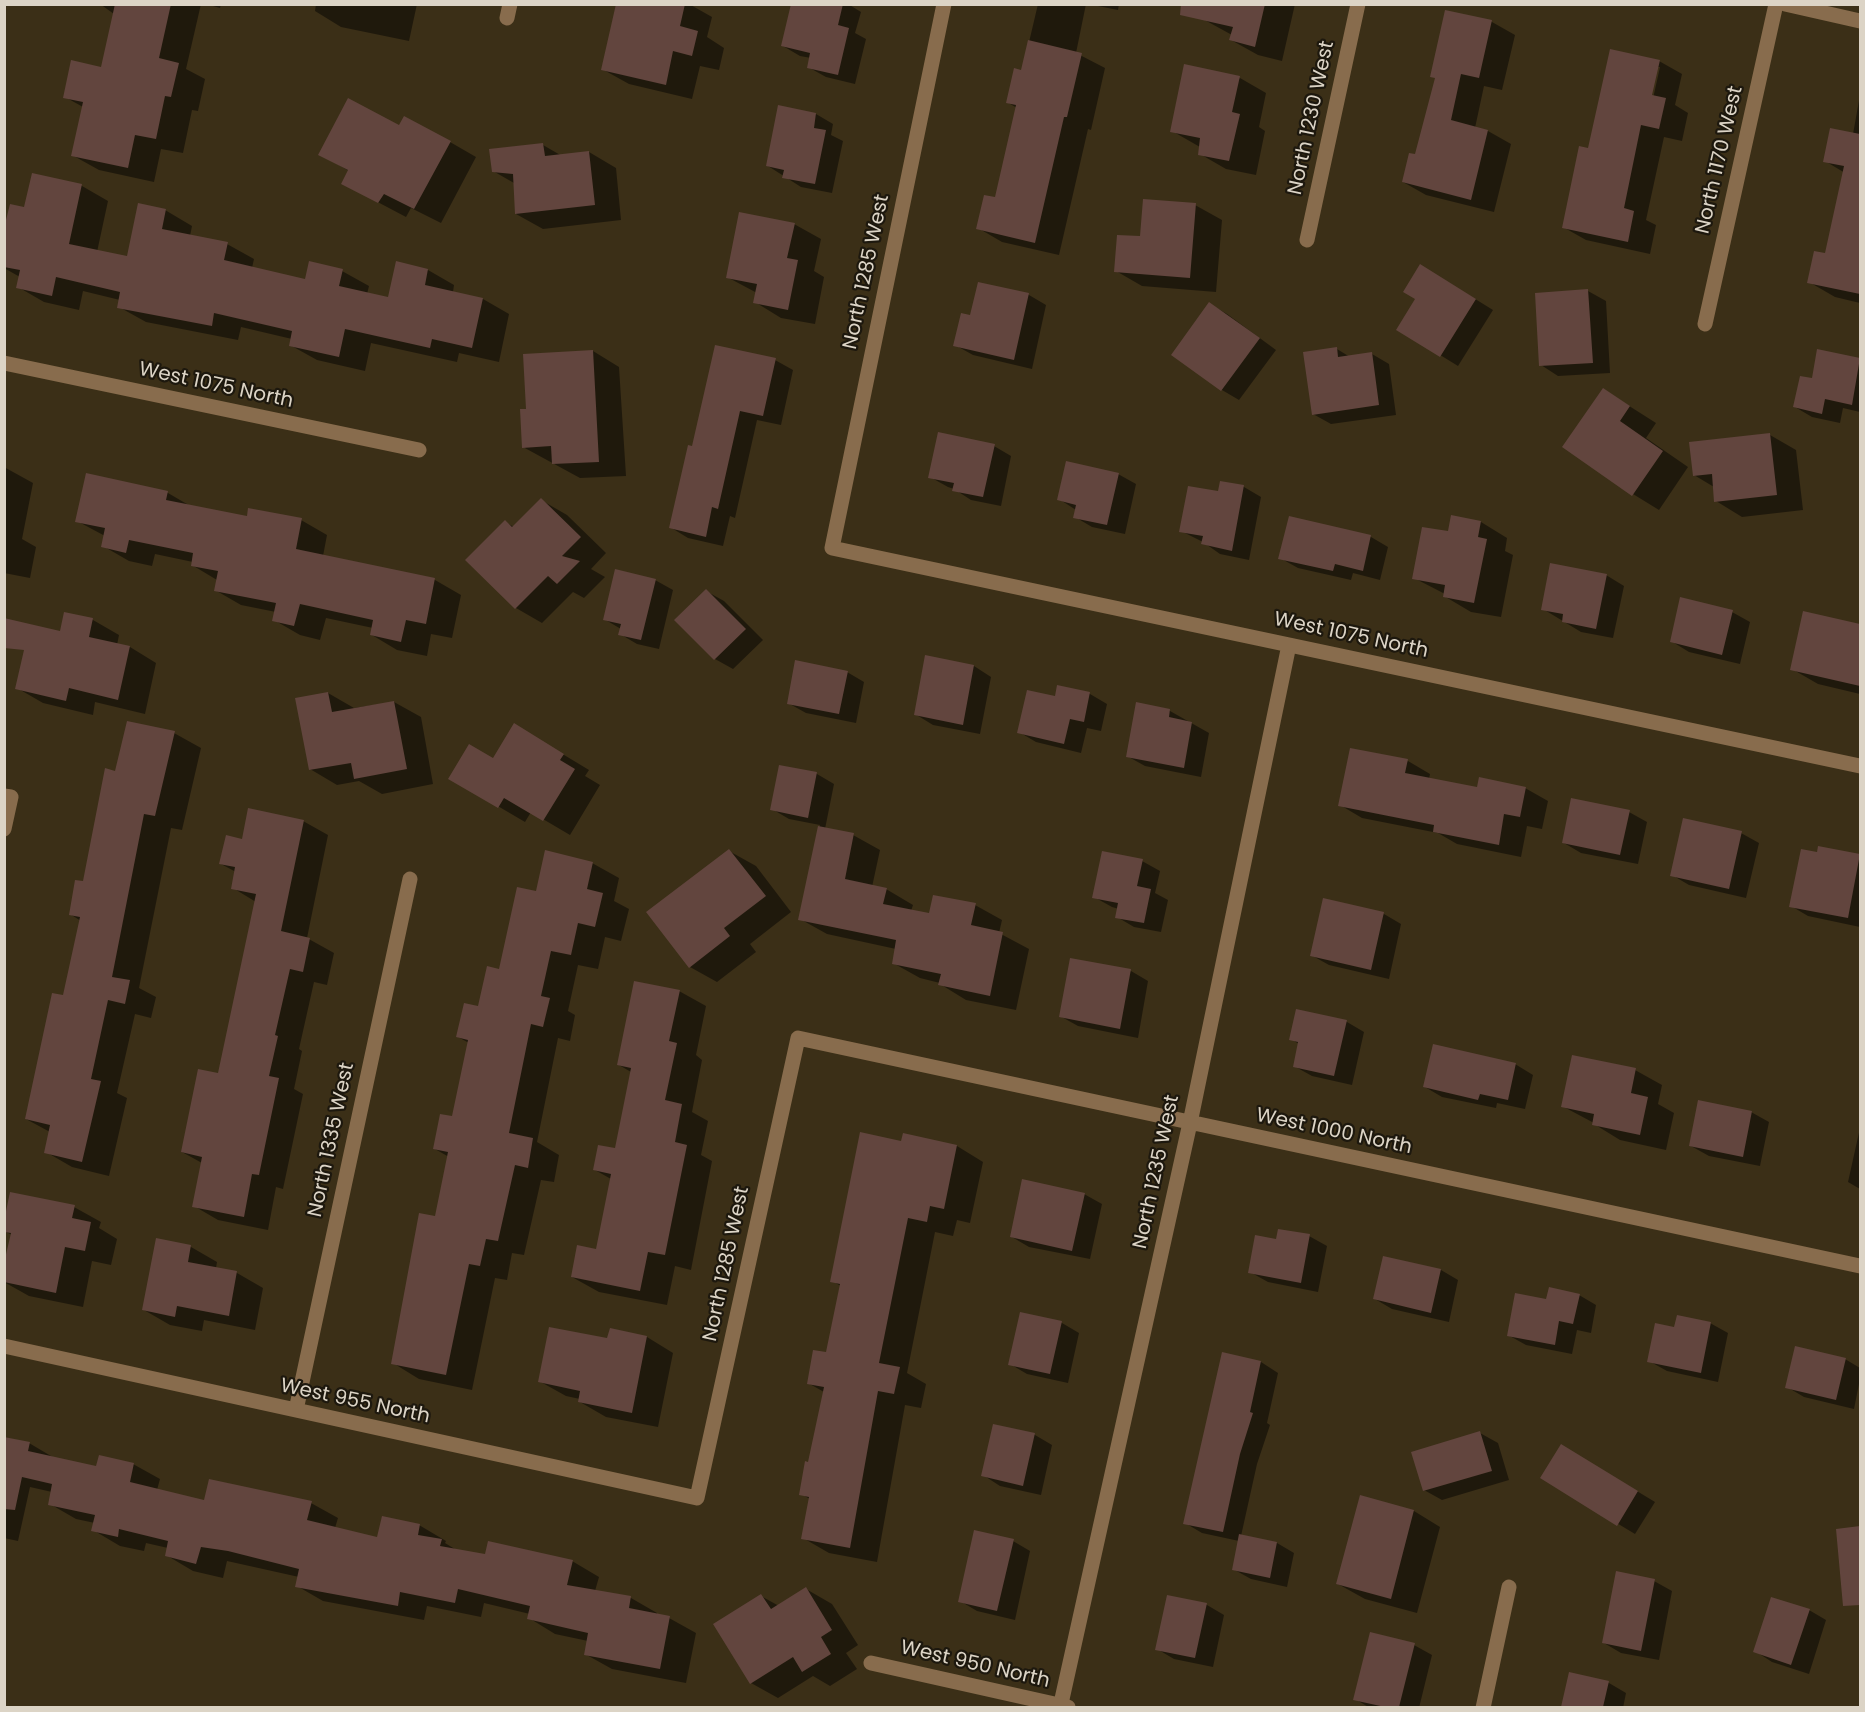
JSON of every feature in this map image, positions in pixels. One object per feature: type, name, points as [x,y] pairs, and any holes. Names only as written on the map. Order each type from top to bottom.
[{"type":"street","name":"North 1285 West","points":[[832,548],[944,4]]},
{"type":"street","name":"North 1230 West","points":[[1307,240],[1358,4]]},
{"type":"street","name":"North 1170 West","points":[[1705,324],[1776,4]]},
{"type":"street","points":[[1785,4],[1860,21]]},
{"type":"street","name":"West 1075 North","points":[[4,363],[419,450]]},
{"type":"street","name":"West 1075 North","points":[[832,548],[1860,766]]},
{"type":"street","name":"North 1235 West","points":[[1063,1707],[1190,1122],[1289,645]]},
{"type":"street","points":[[4,829],[8,797]]},
{"type":"street","name":"North 1335 West","points":[[296,1410],[410,879]]},
{"type":"street","name":"North 1285 West","points":[[698,1498],[798,1038]]},
{"type":"street","name":"West 1000 North","points":[[798,1038],[1860,1266]]},
{"type":"street","name":"West 955 North","points":[[4,1346],[698,1498]]},
{"type":"street","points":[[1483,1707],[1509,1587]]},
{"type":"street","name":"West 950 North","points":[[872,1663],[1063,1707]]},
{"type":"building","points":[[115,4],[171,4],[159,58],[179,63],[171,97],[165,96],[156,139],[135,135],[128,168],[71,156],[83,102],[63,98],[71,60],[101,67]]},
{"type":"building","points":[[616,4],[685,4],[680,26],[698,31],[692,56],[673,51],[666,85],[601,70]]},
{"type":"building","points":[[791,4],[843,4],[838,25],[849,28],[838,75],[807,68],[810,53],[781,46]]},
{"type":"building","points":[[1181,4],[1265,4],[1255,47],[1229,40],[1233,27],[1180,15]]},
{"type":"building","points":[[1445,10],[1492,20],[1479,78],[1461,74],[1451,120],[1488,130],[1471,200],[1402,182],[1409,153],[1415,154],[1435,78],[1430,77]]},
{"type":"building","points":[[1028,40],[1082,53],[1067,117],[1064,117],[1035,243],[976,229],[984,195],[995,197],[1016,105],[1006,103],[1014,68],[1021,70]]},
{"type":"building","points":[[1610,49],[1660,60],[1652,95],[1666,98],[1659,129],[1641,125],[1624,208],[1634,211],[1628,242],[1562,228],[1579,146],[1588,148]]},
{"type":"building","points":[[1184,64],[1240,76],[1232,112],[1240,114],[1229,161],[1198,155],[1200,138],[1170,132]]},
{"type":"building","points":[[348,98],[399,125],[404,116],[451,141],[414,209],[384,194],[378,203],[341,184],[348,170],[318,155]]},
{"type":"building","points":[[778,105],[816,113],[814,128],[826,130],[815,184],[782,178],[784,170],[766,166]]},
{"type":"building","points":[[1830,128],[1860,134],[1860,294],[1807,283],[1814,251],[1825,253],[1844,166],[1823,162]]},
{"type":"building","points":[[543,143],[545,156],[589,151],[595,205],[515,214],[513,174],[492,172],[489,149]]},
{"type":"building","points":[[32,173],[82,184],[69,244],[127,256],[138,203],[166,209],[162,229],[228,242],[224,260],[305,279],[309,261],[343,269],[339,286],[388,297],[396,261],[428,269],[425,285],[483,298],[472,348],[432,339],[430,348],[345,329],[339,357],[289,346],[292,331],[214,313],[212,326],[117,308],[120,292],[56,277],[52,296],[16,288],[20,270],[4,267],[4,228],[10,204],[24,207]]},
{"type":"building","points":[[1143,199],[1196,203],[1190,278],[1114,272],[1117,235],[1140,236]]},
{"type":"building","points":[[739,212],[795,223],[787,258],[798,260],[788,310],[753,303],[757,284],[726,278]]},
{"type":"building","points":[[1420,264],[1476,299],[1440,357],[1396,330],[1415,299],[1403,292]]},
{"type":"building","points":[[978,282],[1029,293],[1014,360],[953,346],[961,313],[970,315]]},
{"type":"building","points":[[1588,289],[1593,363],[1539,366],[1535,293]]},
{"type":"building","points":[[1209,302],[1260,338],[1221,391],[1171,355]]},
{"type":"building","points":[[715,345],[776,358],[763,416],[740,411],[718,509],[712,507],[706,537],[669,528],[688,445],[692,446]]},
{"type":"building","points":[[1337,347],[1338,357],[1372,352],[1379,405],[1312,415],[1303,352]]},
{"type":"building","points":[[1817,349],[1860,358],[1852,405],[1825,399],[1822,414],[1793,407],[1800,376],[1812,378]]},
{"type":"building","points":[[593,350],[599,462],[552,464],[551,446],[522,448],[520,409],[526,409],[523,354]]},
{"type":"building","points":[[1603,388],[1630,406],[1620,421],[1663,451],[1632,496],[1562,447]]},
{"type":"building","points":[[938,432],[995,444],[983,497],[952,491],[954,483],[928,478]]},
{"type":"building","points":[[1770,433],[1777,495],[1714,502],[1712,474],[1693,476],[1689,442]]},
{"type":"building","points":[[1066,461],[1119,473],[1107,525],[1073,518],[1076,505],[1057,500]]},
{"type":"building","points":[[86,473],[168,491],[166,500],[247,516],[248,508],[302,518],[296,549],[435,578],[426,624],[406,620],[401,642],[370,635],[373,620],[300,604],[294,626],[272,621],[276,603],[214,591],[218,571],[191,566],[193,553],[129,540],[126,553],[101,547],[105,528],[75,522]]},
{"type":"building","points":[[1220,481],[1244,485],[1232,551],[1201,544],[1203,536],[1179,532],[1188,486],[1218,491]]},
{"type":"building","points":[[541,498],[581,537],[562,556],[580,561],[557,584],[548,576],[515,609],[465,560],[505,520],[512,527]]},
{"type":"building","points":[[1451,515],[1481,521],[1478,537],[1487,539],[1474,603],[1443,597],[1445,585],[1412,579],[1422,527],[1448,531]]},
{"type":"building","points":[[1289,516],[1371,535],[1363,571],[1335,564],[1333,571],[1278,559]]},
{"type":"building","points":[[1550,563],[1607,574],[1596,629],[1562,622],[1563,614],[1541,610]]},
{"type":"building","points":[[615,569],[656,579],[641,640],[618,635],[621,624],[603,620]]},
{"type":"building","points":[[706,589],[746,629],[714,660],[674,620]]},
{"type":"building","points":[[1680,597],[1733,610],[1722,655],[1670,642]]},
{"type":"building","points":[[1803,611],[1860,624],[1860,686],[1790,670]]},
{"type":"building","points":[[64,612],[93,618],[89,637],[130,646],[118,700],[69,688],[66,701],[15,689],[24,650],[4,648],[4,618],[60,631]]},
{"type":"building","points":[[925,655],[974,665],[963,725],[914,715]]},
{"type":"building","points":[[795,660],[848,671],[839,714],[787,704]]},
{"type":"building","points":[[1057,685],[1090,692],[1084,722],[1070,719],[1064,744],[1017,733],[1027,690],[1055,696]]},
{"type":"building","points":[[328,692],[332,712],[394,701],[407,769],[354,779],[351,763],[309,770],[295,698]]},
{"type":"building","points":[[1136,702],[1170,709],[1169,717],[1192,722],[1184,768],[1126,757]]},
{"type":"building","points":[[127,721],[175,731],[155,816],[144,814],[112,977],[130,980],[125,1004],[108,1000],[91,1079],[101,1081],[82,1162],[44,1153],[50,1125],[25,1119],[52,993],[63,995],[80,917],[69,915],[75,880],[83,881],[105,768],[115,771]]},
{"type":"building","points":[[514,723],[564,754],[560,760],[575,769],[543,821],[504,798],[498,808],[448,779],[469,744],[493,758]]},
{"type":"building","points":[[1350,748],[1408,759],[1405,773],[1477,787],[1479,777],[1526,787],[1520,817],[1504,814],[1499,845],[1433,832],[1434,825],[1338,806]]},
{"type":"building","points":[[779,765],[817,772],[808,818],[770,810]]},
{"type":"building","points":[[1571,798],[1630,810],[1620,855],[1562,843]]},
{"type":"building","points":[[248,808],[304,820],[281,931],[310,938],[303,972],[290,969],[275,1035],[278,1036],[269,1076],[279,1078],[259,1175],[252,1174],[244,1217],[192,1207],[202,1157],[181,1152],[198,1069],[218,1073],[256,894],[231,889],[235,867],[219,864],[226,835],[242,839]]},
{"type":"building","points":[[1683,818],[1742,831],[1729,889],[1670,876]]},
{"type":"building","points":[[818,826],[854,833],[845,879],[887,888],[883,904],[929,913],[933,895],[976,903],[971,925],[1003,932],[990,996],[938,985],[941,974],[892,964],[896,940],[798,920]]},
{"type":"building","points":[[1818,846],[1860,854],[1848,918],[1789,907],[1801,849],[1817,852]]},
{"type":"building","points":[[729,849],[766,896],[724,928],[730,936],[689,968],[646,912]]},
{"type":"building","points":[[545,850],[593,862],[587,889],[603,893],[595,927],[578,923],[571,955],[551,951],[541,996],[550,998],[543,1027],[531,1024],[509,1133],[533,1138],[528,1168],[515,1165],[498,1241],[486,1239],[480,1266],[469,1264],[446,1375],[391,1364],[419,1213],[435,1216],[448,1152],[433,1149],[440,1114],[452,1116],[468,1040],[456,1037],[464,1003],[478,1006],[487,966],[499,969],[517,887],[536,891]]},
{"type":"building","points":[[1102,851],[1143,859],[1137,886],[1151,889],[1144,923],[1115,918],[1118,903],[1092,898]]},
{"type":"building","points":[[1323,898],[1384,912],[1371,970],[1310,956]]},
{"type":"building","points":[[1070,958],[1131,969],[1120,1029],[1059,1017]]},
{"type":"building","points":[[634,981],[680,990],[669,1041],[677,1043],[665,1100],[682,1104],[675,1142],[687,1145],[665,1255],[648,1252],[640,1291],[571,1277],[577,1245],[596,1249],[611,1174],[593,1170],[598,1145],[615,1148],[631,1068],[617,1065]]},
{"type":"building","points":[[1296,1009],[1347,1020],[1334,1076],[1293,1067],[1298,1042],[1289,1040]]},
{"type":"building","points":[[1433,1044],[1516,1063],[1508,1100],[1480,1094],[1478,1100],[1423,1087]]},
{"type":"building","points":[[1572,1055],[1636,1068],[1631,1093],[1648,1097],[1640,1135],[1592,1125],[1594,1114],[1561,1107]]},
{"type":"building","points":[[1698,1100],[1752,1111],[1743,1157],[1689,1146]]},
{"type":"building","points":[[860,1132],[901,1141],[903,1133],[957,1145],[944,1209],[930,1206],[927,1222],[908,1218],[879,1363],[900,1367],[894,1394],[878,1391],[850,1548],[801,1539],[809,1497],[799,1495],[805,1461],[808,1462],[824,1387],[807,1384],[813,1350],[826,1352],[840,1284],[830,1282]]},
{"type":"building","points":[[1022,1179],[1085,1193],[1072,1251],[1010,1237]]},
{"type":"building","points":[[10,1192],[75,1205],[72,1218],[91,1222],[85,1251],[65,1247],[56,1293],[4,1282],[4,1263],[11,1233],[4,1232],[4,1221]]},
{"type":"building","points":[[1278,1229],[1310,1234],[1301,1283],[1248,1273],[1255,1235],[1276,1239]]},
{"type":"building","points":[[156,1238],[191,1245],[188,1262],[237,1271],[229,1316],[177,1306],[175,1317],[142,1310]]},
{"type":"building","points":[[1383,1256],[1441,1269],[1431,1313],[1373,1299]]},
{"type":"building","points":[[1549,1287],[1580,1294],[1573,1324],[1559,1321],[1555,1345],[1507,1336],[1515,1293],[1546,1299]]},
{"type":"building","points":[[1020,1312],[1062,1321],[1050,1374],[1008,1365]]},
{"type":"building","points":[[1677,1315],[1711,1322],[1701,1373],[1647,1362],[1655,1323],[1674,1327]]},
{"type":"building","points":[[549,1327],[607,1338],[610,1328],[647,1336],[632,1413],[578,1402],[580,1391],[538,1382]]},
{"type":"building","points":[[1795,1346],[1846,1358],[1836,1400],[1785,1388]]},
{"type":"building","points":[[1222,1352],[1261,1361],[1250,1412],[1253,1413],[1240,1454],[1223,1532],[1183,1524]]},
{"type":"building","points":[[993,1424],[1035,1433],[1023,1486],[981,1476]]},
{"type":"building","points":[[1480,1431],[1492,1471],[1423,1491],[1411,1452]]},
{"type":"building","points":[[4,1437],[30,1442],[28,1451],[96,1466],[99,1455],[134,1463],[130,1482],[204,1500],[209,1479],[312,1501],[307,1520],[377,1537],[382,1516],[420,1524],[418,1535],[442,1539],[440,1546],[485,1554],[488,1541],[573,1560],[567,1585],[631,1596],[629,1608],[670,1616],[660,1669],[584,1655],[588,1633],[527,1619],[530,1606],[458,1589],[455,1603],[400,1592],[398,1606],[295,1587],[299,1569],[228,1551],[201,1547],[196,1564],[165,1556],[168,1541],[119,1529],[118,1537],[91,1531],[95,1515],[48,1505],[52,1484],[22,1477],[15,1510],[4,1509]]},
{"type":"building","points":[[1561,1444],[1638,1491],[1617,1526],[1540,1478]]},
{"type":"building","points":[[1360,1495],[1414,1510],[1391,1599],[1336,1584]]},
{"type":"building","points":[[1860,1526],[1860,1605],[1843,1606],[1836,1529]]},
{"type":"building","points":[[974,1530],[1014,1539],[997,1611],[958,1602]]},
{"type":"building","points":[[1239,1534],[1277,1542],[1270,1578],[1232,1570]]},
{"type":"building","points":[[1616,1571],[1655,1579],[1641,1651],[1602,1643]]},
{"type":"building","points":[[806,1587],[832,1630],[821,1637],[831,1654],[802,1672],[793,1657],[750,1684],[713,1624],[761,1594],[771,1609]]},
{"type":"building","points":[[1167,1595],[1207,1603],[1195,1658],[1155,1650]]},
{"type":"building","points":[[1771,1597],[1810,1609],[1791,1665],[1753,1652]]},
{"type":"building","points":[[1370,1632],[1415,1643],[1399,1707],[1385,1707],[1353,1700]]},
{"type":"building","points":[[1569,1672],[1609,1681],[1603,1707],[1561,1707]]}]
